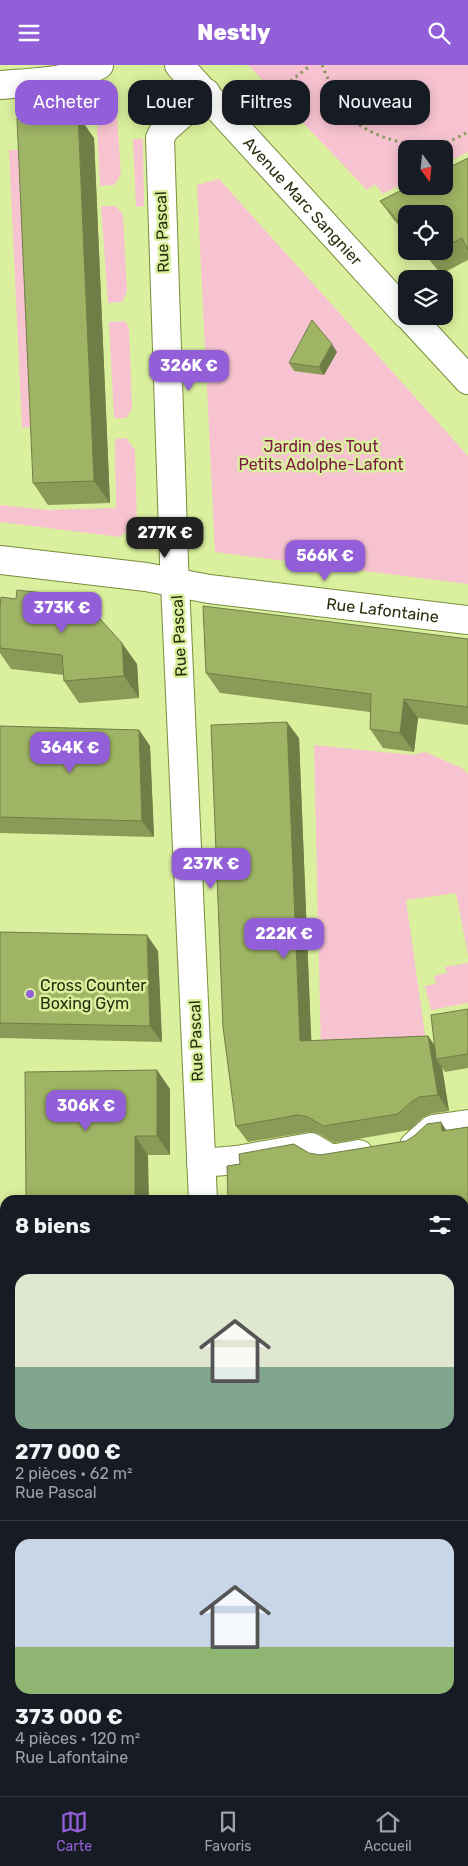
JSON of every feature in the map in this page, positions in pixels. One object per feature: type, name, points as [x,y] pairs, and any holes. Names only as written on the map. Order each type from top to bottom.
[{"type":"street","points":[[0,85],[82,75],[99,65]]},
{"type":"street","name":"Avenue Marc Sangnier","points":[[179,65],[193,80]]},
{"type":"street","name":"Avenue Marc Sangnier","points":[[212,100],[262,159],[398,304]]},
{"type":"street","name":"Rue Pascal","points":[[170,125],[160,138],[176,583],[203,1195]]},
{"type":"street","name":"Avenue Marc Sangnier","points":[[417,325],[468,380]]},
{"type":"street","name":"Rue Lafontaine","points":[[0,560],[146,577],[176,583],[468,620]]},
{"type":"street","points":[[201,1163],[237,1160],[311,1147],[331,1159],[417,1145],[433,1129],[468,1124]]},
{"type":"path","points":[[292,80],[311,65]]},
{"type":"path","points":[[322,65],[335,93],[352,119],[374,133],[405,144],[443,144],[468,132]]},
{"type":"green space","points":[[248,65],[468,65],[468,152],[453,160],[453,140],[398,140],[398,186],[383,194],[375,184],[367,190],[305,125],[310,125],[310,80],[262,80]]},
{"type":"green space","points":[[98,125],[118,125],[121,174],[114,185],[100,186]]},
{"type":"green space","points":[[133,139],[143,139],[144,206],[136,207]]},
{"type":"green space","points":[[9,150],[27,150],[39,426],[22,428]]},
{"type":"green space","name":"Jardin des Tout Petits Adolphe-Lafont","points":[[219,179],[468,456],[468,584],[215,552],[197,185]]},
{"type":"green space","points":[[101,206],[116,206],[123,215],[127,292],[122,302],[108,303]]},
{"type":"green space","points":[[125,321],[129,328],[132,409],[126,418],[114,418],[109,322]]},
{"type":"green space","points":[[126,438],[135,450],[137,522],[120,537],[0,522],[0,505],[48,510],[116,508],[115,439]]},
{"type":"green space","points":[[314,745],[412,755],[425,752],[462,768],[468,774],[468,955],[456,893],[406,900],[427,1049],[321,1052]]},
{"type":"green space","points":[[468,963],[468,1003],[431,1010],[425,986],[436,984],[434,976],[447,973],[445,967]]},
{"type":"building","points":[[17,125],[78,125],[94,481],[33,483]]},
{"type":"building","points":[[468,158],[468,250],[462,238],[453,242],[453,205],[398,205],[398,221],[380,201],[398,192],[398,195],[453,195],[453,166]]},
{"type":"building","points":[[312,320],[332,344],[319,367],[289,363]]},
{"type":"building","points":[[17,590],[80,597],[122,643],[124,676],[64,681],[62,655],[0,648],[1,597],[16,599]]},
{"type":"building","points":[[203,606],[468,639],[468,707],[404,699],[400,733],[370,729],[371,694],[206,673]]},
{"type":"building","points":[[287,722],[300,1041],[428,1036],[438,1095],[419,1097],[398,1114],[323,1126],[308,1117],[298,1115],[236,1126],[223,1027],[211,725]]},
{"type":"building","points":[[0,726],[139,730],[142,821],[0,817]]},
{"type":"building","points":[[0,932],[147,935],[150,1026],[0,1023]]},
{"type":"building","points":[[468,1009],[468,1054],[436,1059],[431,1015]]},
{"type":"building","points":[[157,1070],[157,1136],[135,1136],[135,1195],[26,1195],[25,1072]]},
{"type":"building","points":[[441,1122],[442,1131],[468,1127],[468,1195],[228,1195],[227,1166],[240,1164],[239,1154],[294,1144],[309,1153],[320,1155],[406,1141],[427,1124]]},
{"type":"place","name":"Cross Counter Boxing Gym","points":[[30,994]]}]
